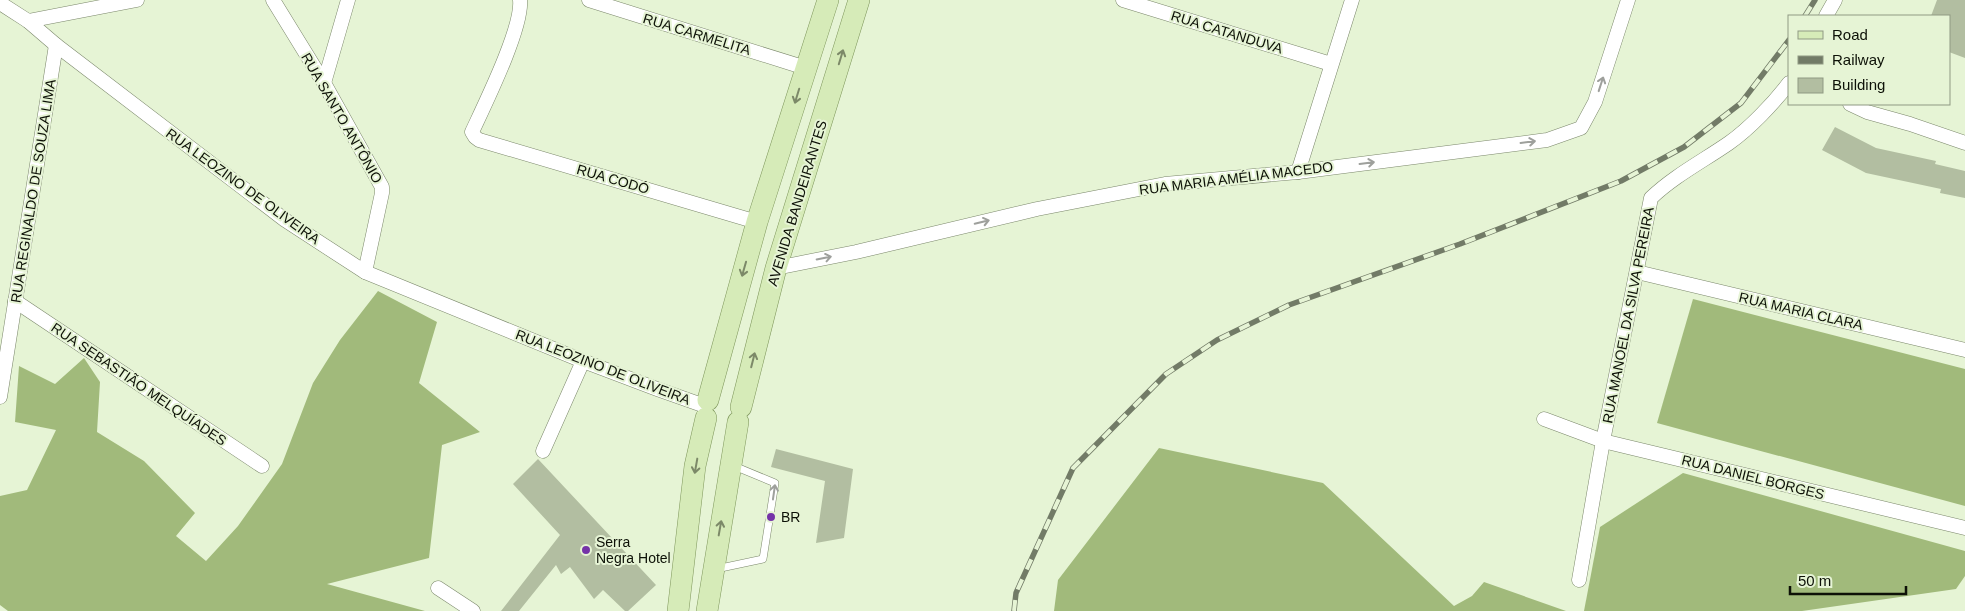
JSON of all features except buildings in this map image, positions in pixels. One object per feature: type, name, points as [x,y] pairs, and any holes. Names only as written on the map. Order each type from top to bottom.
[{"type":"main road","points":[[678,611],[695,466],[706,408],[758,222],[828,0]]},
{"type":"main road","name":"AVENIDA BANDEIRANTES","points":[[707,611],[740,415],[776,268],[859,0]]},
{"type":"main road","points":[[718,392],[724,392],[735,397],[740,415],[733,426],[721,429],[710,423],[706,408],[718,392]]},
{"type":"street","points":[[28,21],[137,0]]},
{"type":"street","name":"RUA SANTO ANTÔNIO","points":[[273,0],[324,83],[382,187],[365,272]]},
{"type":"street","points":[[324,83],[348,0]]},
{"type":"street","name":"RUA CODÓ","points":[[520,0],[521,6],[514,36],[472,132],[475,137],[479,140],[758,222]]},
{"type":"street","name":"RUA CARMELITA","points":[[589,0],[806,68]]},
{"type":"street","name":"RUA CATANDUVA","points":[[1123,0],[1332,64]]},
{"type":"street","points":[[1298,172],[1352,0]]},
{"type":"street","name":"RUA MARIA AMÉLIA MACEDO","points":[[776,268],[856,252],[1037,209],[1165,184],[1298,172],[1547,140],[1581,128],[1595,102],[1628,0]]},
{"type":"street","points":[[1827,15],[1835,0]]},
{"type":"street","name":"RUA LEOZINO DE OLIVEIRA","points":[[0,2],[28,21],[56,45],[285,220],[365,272],[469,316],[706,408]]},
{"type":"street","name":"RUA REGINALDO DE SOUZA LIMA","points":[[0,397],[56,45]]},
{"type":"street","name":"RUA MANOEL DA SILVA PEREIRA","points":[[1579,580],[1603,441],[1651,198],[1665,185],[1731,141],[1777,99],[1788,84]]},
{"type":"street","points":[[1852,105],[1868,112],[1965,143]]},
{"type":"street","name":"RUA MARIA CLARA","points":[[1637,272],[1965,350]]},
{"type":"street","name":"RUA SEBASTIÃO MELQUÍADES","points":[[15,301],[262,466]]},
{"type":"street","points":[[543,451],[584,361]]},
{"type":"street","name":"RUA DANIEL BORGES","points":[[1544,419],[1603,441],[1965,528]]},
{"type":"street","points":[[438,588],[473,611]]},
{"type":"lane","points":[[713,569],[763,558],[775,484],[731,465]]},
{"type":"green space","points":[[378,291],[437,322],[419,383],[480,432],[442,445],[429,558],[327,584],[425,611],[8,611],[0,605],[0,496],[27,490],[56,430],[15,422],[19,366],[55,384],[84,358],[100,382],[97,432],[144,461],[195,513],[176,536],[206,561],[238,526],[282,464],[313,383],[340,340]]},
{"type":"green space","points":[[1693,299],[1965,369],[1965,506],[1657,423]]},
{"type":"green space","points":[[1159,448],[1323,483],[1454,606],[1472,596],[1484,582],[1566,611],[1054,611],[1058,580]]},
{"type":"green space","points":[[1683,473],[1965,551],[1965,576],[1956,589],[1802,611],[1584,611],[1600,527]]},
{"type":"railway","points":[[1806,15],[1815,0]]},
{"type":"railway","points":[[1014,611],[1016,593],[1073,468],[1166,374],[1217,340],[1289,305],[1460,244],[1621,181],[1684,147],[1741,103],[1788,41]]},
{"type":"place","name":"BR","points":[[771,517]]},
{"type":"place","name":"Serra Negra Hotel","points":[[586,550]]}]
